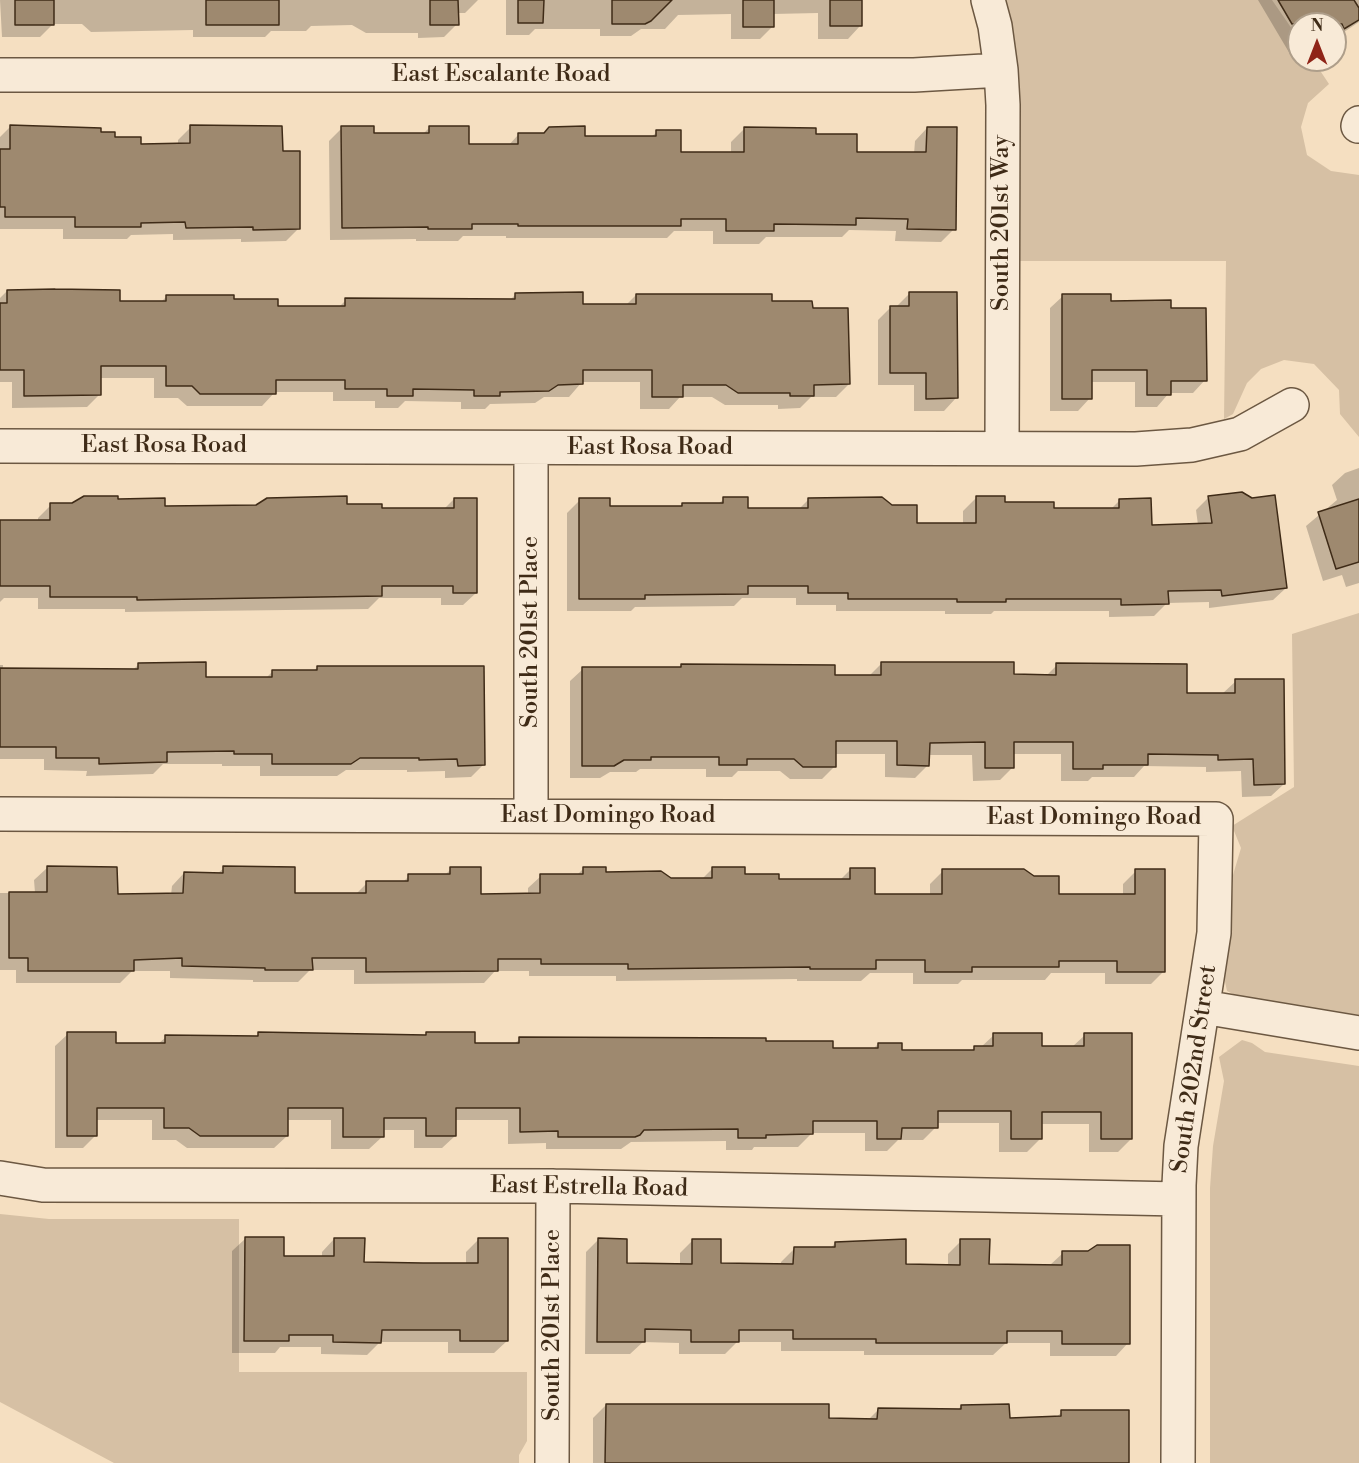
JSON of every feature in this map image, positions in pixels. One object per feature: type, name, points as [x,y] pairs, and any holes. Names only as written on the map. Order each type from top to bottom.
[{"type":"street","name":"South 201st Way","points":[[988,0],[995,26],[1003,105],[1002,448]]},
{"type":"street","name":"East Escalante Road","points":[[0,75],[914,75],[1001,70]]},
{"type":"street","name":"East Rosa Road","points":[[0,446],[1136,448],[1192,445],[1240,434],[1292,405]]},
{"type":"street","name":"South 201st Place","points":[[531,448],[531,815]]},
{"type":"street","name":"East Domingo Road","points":[[0,814],[1216,819]]},
{"type":"street","name":"South 202nd Street","points":[[1178,1463],[1179,1198],[1182,1135],[1214,933],[1216,819]]},
{"type":"street","points":[[1203,1007],[1359,1033]]},
{"type":"street","name":"East Estrella Road","points":[[0,1178],[44,1185],[553,1186],[1179,1198]]},
{"type":"street","name":"South 201st Place","points":[[552,1463],[553,1186]]},
{"type":"shaded area","points":[[1006,0],[1272,0],[1287,22],[1287,72],[1321,72],[1329,84],[1308,103],[1301,127],[1307,155],[1331,171],[1359,175],[1359,437],[1340,414],[1339,390],[1314,364],[1284,360],[1261,369],[1247,383],[1233,414],[1224,419],[1226,261],[1019,261],[1021,122]]},
{"type":"shaded area","points":[[1359,613],[1359,1018],[1241,998],[1227,991],[1224,977],[1231,920],[1233,875],[1241,848],[1232,826],[1294,787],[1292,634]]},
{"type":"shaded area","points":[[1242,1040],[1252,1043],[1265,1052],[1359,1066],[1359,1463],[1210,1463],[1210,1188],[1213,1146],[1224,1081],[1219,1057]]},
{"type":"shaded area","points":[[0,1214],[49,1219],[239,1219],[239,1372],[527,1372],[527,1441],[519,1455],[519,1463],[114,1463],[0,1402]]},
{"type":"building","points":[[15,0],[54,0],[54,25],[15,25]]},
{"type":"building","points":[[206,0],[279,0],[279,25],[206,25]]},
{"type":"building","points":[[430,0],[458,0],[459,25],[430,25]]},
{"type":"building","points":[[518,0],[544,0],[543,23],[518,23]]},
{"type":"building","points":[[612,0],[672,0],[645,24],[612,24]]},
{"type":"building","points":[[743,0],[774,0],[774,27],[743,27]]},
{"type":"building","points":[[830,0],[862,0],[862,26],[830,26]]},
{"type":"building","points":[[1278,0],[1354,0],[1359,8],[1359,20],[1347,27],[1347,12],[1287,12],[1287,15]]},
{"type":"building","points":[[10,125],[101,128],[101,132],[115,132],[115,137],[141,137],[141,144],[190,143],[190,125],[282,126],[283,151],[300,151],[300,229],[186,228],[185,222],[141,223],[141,227],[75,227],[75,217],[5,217],[5,207],[0,207],[0,149],[10,149]]},
{"type":"building","points":[[341,126],[374,126],[374,133],[429,133],[429,126],[469,126],[469,144],[518,144],[518,133],[544,133],[549,127],[585,126],[585,136],[656,136],[656,130],[681,130],[681,152],[744,152],[744,127],[816,128],[816,134],[857,134],[857,152],[926,152],[927,127],[957,127],[956,230],[907,229],[908,219],[856,218],[856,225],[774,224],[774,231],[726,231],[726,219],[681,219],[681,226],[472,224],[472,229],[342,228]]},
{"type":"building","points":[[7,290],[120,290],[120,301],[166,301],[166,295],[234,295],[234,299],[278,299],[278,306],[345,306],[345,298],[515,299],[515,293],[583,292],[583,304],[636,304],[636,294],[772,294],[772,301],[812,301],[813,308],[848,308],[850,384],[814,385],[814,396],[790,396],[790,393],[738,393],[726,385],[683,385],[683,397],[652,397],[652,370],[583,370],[583,384],[558,385],[549,391],[500,392],[500,396],[474,396],[474,390],[413,389],[413,396],[387,396],[387,389],[345,389],[345,380],[276,380],[276,394],[200,394],[192,386],[166,386],[166,366],[101,366],[101,395],[24,396],[24,370],[0,370],[0,303],[7,303]]},
{"type":"building","points":[[909,292],[957,292],[958,398],[926,399],[926,373],[890,373],[890,306],[909,306]]},
{"type":"building","points":[[1062,294],[1111,294],[1111,301],[1171,300],[1171,308],[1206,308],[1207,381],[1171,381],[1171,395],[1147,395],[1147,370],[1092,370],[1092,399],[1062,399]]},
{"type":"building","points":[[1242,492],[1252,498],[1275,495],[1287,588],[1222,596],[1221,590],[1168,591],[1169,604],[1121,605],[1121,599],[1006,599],[1006,602],[957,602],[957,599],[848,599],[848,593],[808,593],[808,586],[748,586],[748,594],[645,595],[645,599],[579,599],[579,498],[610,498],[610,506],[682,506],[682,503],[723,503],[723,497],[748,497],[748,508],[808,508],[808,498],[882,497],[892,505],[917,505],[917,523],[976,523],[976,496],[1005,496],[1005,502],[1054,502],[1054,508],[1119,508],[1119,499],[1151,498],[1152,525],[1212,523],[1208,496]]},
{"type":"building","points":[[84,496],[118,496],[118,499],[165,498],[165,506],[256,505],[267,498],[347,496],[347,504],[382,504],[382,508],[454,508],[454,498],[477,498],[477,593],[453,593],[453,586],[382,586],[382,596],[137,600],[137,597],[50,597],[50,586],[0,586],[0,520],[50,520],[50,503],[72,503]]},
{"type":"building","points":[[1359,499],[1359,562],[1336,569],[1318,512]]},
{"type":"building","points":[[206,662],[206,677],[272,677],[272,670],[317,670],[317,666],[484,666],[485,765],[458,766],[457,759],[419,760],[419,758],[360,758],[351,764],[272,764],[272,754],[234,754],[234,751],[167,752],[167,762],[99,764],[99,758],[56,758],[56,747],[0,747],[0,668],[138,669],[138,663]]},
{"type":"building","points":[[881,662],[1014,662],[1014,674],[1056,675],[1056,663],[1187,664],[1187,693],[1235,693],[1235,679],[1284,679],[1285,784],[1254,785],[1253,759],[1218,760],[1218,755],[1148,754],[1148,765],[1103,765],[1103,769],[1073,769],[1073,742],[1014,742],[1014,768],[985,768],[985,742],[930,743],[929,766],[897,765],[897,741],[836,741],[836,767],[803,767],[794,759],[747,759],[747,765],[719,765],[719,757],[651,757],[651,760],[624,760],[614,766],[582,766],[582,667],[681,667],[681,664],[835,665],[835,675],[881,675]]},
{"type":"building","points":[[47,866],[117,867],[118,894],[183,893],[184,872],[223,873],[223,866],[295,867],[295,893],[366,893],[366,881],[408,881],[408,874],[450,874],[450,867],[481,867],[481,894],[540,893],[540,874],[583,874],[583,867],[606,867],[606,872],[661,871],[671,878],[712,878],[712,867],[745,867],[745,874],[779,874],[779,879],[850,879],[850,868],[875,868],[875,894],[942,894],[942,869],[1024,869],[1034,876],[1059,876],[1059,894],[1135,894],[1135,869],[1165,869],[1165,972],[1117,972],[1117,961],[1059,961],[1059,967],[972,967],[972,972],[925,972],[925,960],[876,960],[876,969],[810,969],[810,967],[628,969],[628,964],[541,964],[541,959],[498,959],[498,971],[366,972],[366,958],[312,958],[313,970],[182,966],[182,958],[134,960],[134,971],[28,971],[28,958],[9,958],[9,892],[47,892]]},
{"type":"building","points":[[67,1032],[116,1032],[116,1043],[165,1043],[165,1035],[258,1036],[258,1032],[426,1035],[426,1032],[475,1032],[475,1043],[519,1043],[519,1037],[766,1038],[766,1041],[833,1041],[833,1048],[878,1048],[878,1043],[902,1043],[902,1050],[974,1050],[974,1046],[993,1046],[993,1033],[1042,1033],[1042,1046],[1084,1046],[1084,1033],[1132,1033],[1132,1139],[1101,1139],[1101,1112],[1042,1112],[1042,1139],[1011,1139],[1011,1111],[938,1111],[938,1128],[902,1128],[901,1139],[877,1139],[877,1121],[813,1121],[813,1134],[766,1135],[766,1138],[738,1138],[738,1129],[644,1130],[635,1137],[558,1137],[558,1131],[520,1132],[520,1108],[456,1108],[456,1136],[426,1136],[426,1118],[384,1118],[384,1137],[343,1137],[343,1108],[288,1108],[288,1136],[200,1136],[189,1128],[164,1128],[164,1108],[97,1108],[97,1136],[67,1136]]},
{"type":"building","points":[[245,1237],[284,1237],[284,1256],[334,1256],[334,1238],[365,1238],[364,1262],[423,1263],[478,1263],[478,1238],[508,1238],[508,1341],[460,1341],[460,1330],[382,1330],[381,1343],[333,1342],[333,1335],[289,1335],[289,1341],[244,1341]]},
{"type":"building","points":[[598,1238],[627,1239],[627,1263],[692,1264],[692,1239],[721,1239],[721,1263],[793,1264],[794,1247],[835,1247],[835,1242],[906,1239],[906,1264],[960,1265],[960,1239],[990,1239],[989,1264],[1062,1265],[1062,1251],[1088,1251],[1097,1245],[1130,1245],[1130,1344],[1062,1344],[1062,1331],[1007,1331],[1007,1343],[876,1343],[876,1339],[793,1339],[793,1330],[739,1330],[739,1342],[691,1342],[691,1330],[645,1329],[645,1342],[597,1342]]},
{"type":"building","points":[[606,1404],[829,1404],[829,1418],[877,1419],[878,1408],[961,1409],[961,1405],[1009,1404],[1010,1418],[1061,1416],[1061,1410],[1129,1410],[1129,1463],[605,1463]]}]
